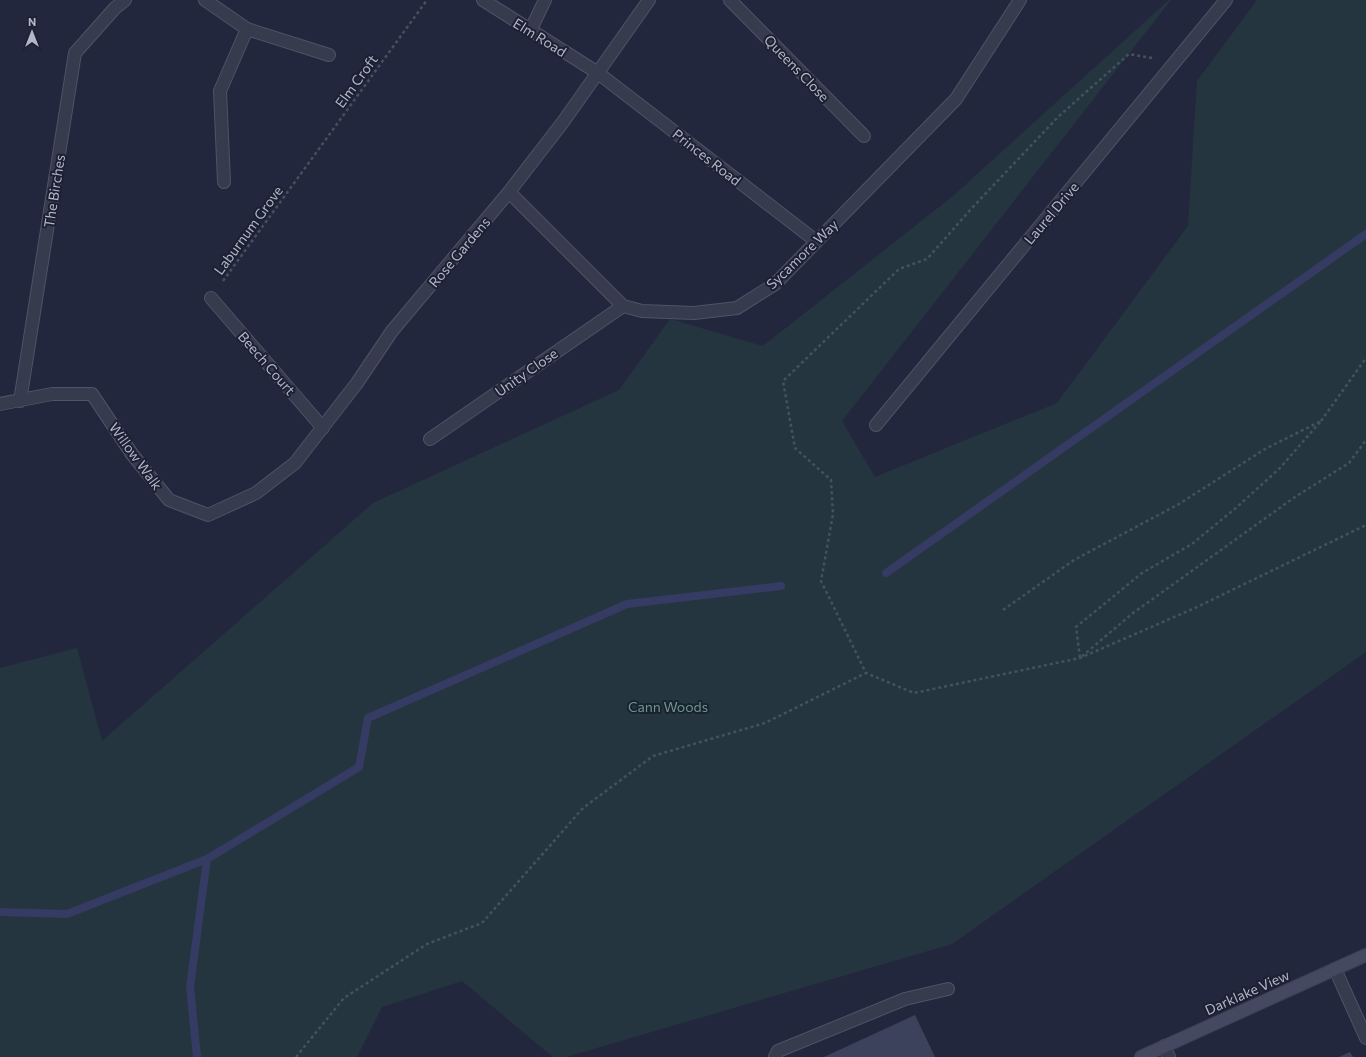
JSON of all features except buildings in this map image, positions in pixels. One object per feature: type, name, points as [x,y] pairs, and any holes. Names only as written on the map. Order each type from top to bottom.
[{"type":"street","name":"The Birches","points":[[20,401],[76,53],[115,8],[124,0]]},
{"type":"street","points":[[205,0],[247,29],[329,55]]},
{"type":"street","name":"Elm Road","points":[[483,0],[598,73]]},
{"type":"street","points":[[530,31],[545,0]]},
{"type":"street","name":"Rose Gardens","points":[[256,493],[295,463],[323,428],[357,383],[392,331],[510,192],[563,122],[649,0]]},
{"type":"street","name":"Queens Close","points":[[730,0],[864,136]]},
{"type":"street","name":"Sycamore Way","points":[[623,306],[642,311],[694,313],[737,308],[775,284],[956,99],[1020,0]]},
{"type":"street","name":"Laurel Drive","points":[[876,425],[1226,0]]},
{"type":"street","points":[[224,182],[220,91],[247,29]]},
{"type":"street","name":"Princes Road","points":[[598,73],[816,241]]},
{"type":"street","points":[[510,192],[623,306]]},
{"type":"street","name":"Beech Court","points":[[211,298],[323,428]]},
{"type":"street","name":"Unity Close","points":[[430,438],[623,306]]},
{"type":"street","name":"Willow Walk","points":[[20,401],[52,394],[92,394],[132,454],[169,500],[208,515],[256,493]]},
{"type":"street","points":[[0,404],[20,401]]},
{"type":"street","name":"Darklake View","points":[[1141,1057],[1366,956]]},
{"type":"street","points":[[1335,969],[1366,1038]]},
{"type":"street","points":[[775,1057],[778,1051],[905,999],[948,989]]},
{"type":"street","points":[[1164,1046],[1169,1057]]},
{"type":"path","name":"Elm Croft","points":[[301,173],[427,0]]},
{"type":"path","points":[[1176,61],[1129,54],[1058,117],[971,209],[927,259],[899,270],[783,381],[795,448],[831,480],[833,514],[821,581],[866,673],[914,693],[1080,658],[1195,608],[1366,525]]},
{"type":"path","name":"Laburnum Grove","points":[[211,298],[301,173]]},
{"type":"path","points":[[1080,658],[1076,627],[1142,573],[1192,544],[1237,507],[1280,468],[1321,421],[1366,358]]},
{"type":"path","points":[[1003,610],[1074,560],[1179,504],[1265,449],[1321,421]]},
{"type":"path","points":[[1080,658],[1133,613],[1295,497],[1349,462],[1366,440]]},
{"type":"path","points":[[296,1057],[344,998],[427,944],[482,923],[583,808],[653,756],[765,723],[866,673]]},
{"type":"green space","name":"Cann Woods","points":[[1169,0],[1171,0],[842,421],[875,477],[1057,403],[1188,226],[1197,81],[1257,0],[1366,0],[1366,652],[952,944],[566,1057],[553,1057],[462,981],[382,1007],[357,1057],[0,1057],[0,668],[77,648],[102,741],[373,503],[619,390],[670,319],[763,346],[953,196]]},
{"type":"waterway","points":[[886,573],[1366,234]]},
{"type":"waterway","points":[[0,912],[67,914],[207,859],[359,767],[368,718],[627,604],[781,586]]},
{"type":"waterway","points":[[197,1057],[190,987],[207,859]]}]
